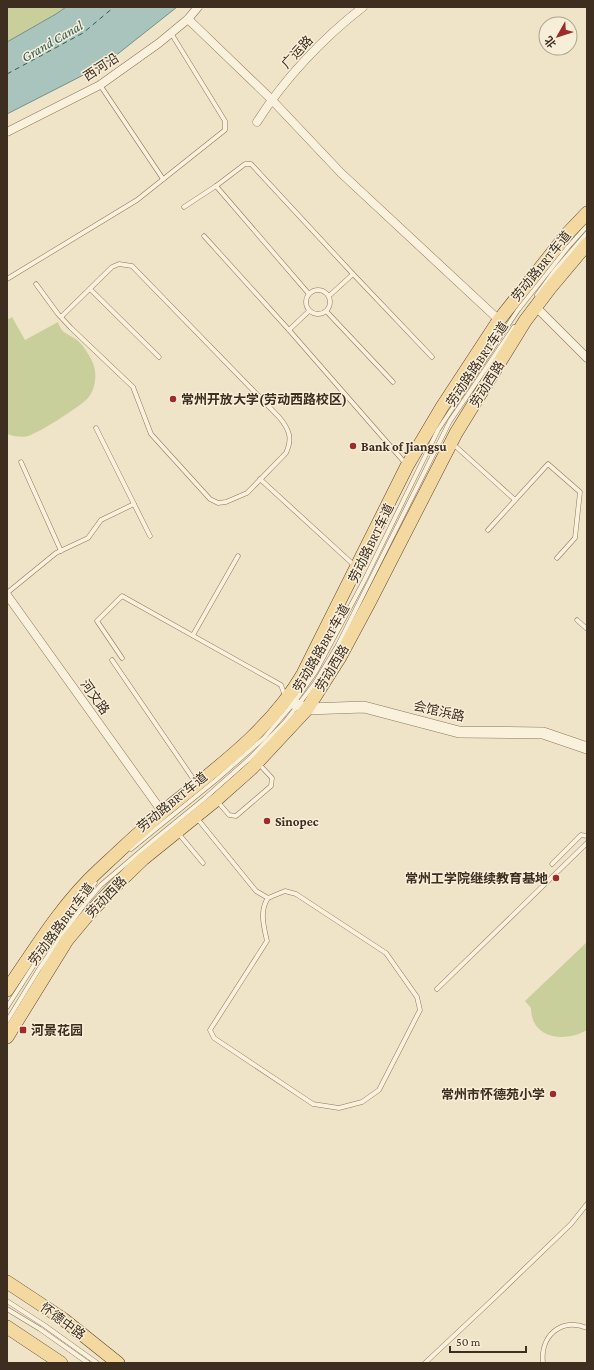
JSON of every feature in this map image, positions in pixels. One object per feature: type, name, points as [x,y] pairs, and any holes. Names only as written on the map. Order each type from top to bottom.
[{"type":"main road","name":"劳动西路","points":[[296,705],[295,688],[357,568],[407,466],[442,407],[499,320],[568,233],[587,213]]},
{"type":"main road","name":"劳动西路","points":[[7,1037],[67,940],[87,916],[114,886],[143,859],[216,800],[257,762],[296,705],[340,657],[456,433],[526,321],[534,305],[587,244]]},
{"type":"main road","name":"劳动西路","points":[[7,990],[51,926],[97,871],[163,812],[228,760],[270,718],[296,705]]},
{"type":"main road","name":"怀德中路","points":[[7,1282],[63,1319],[118,1363]]},
{"type":"main road","points":[[7,1327],[61,1363]]},
{"type":"street","name":"西河沿","points":[[7,132],[100,85],[159,43],[188,19],[198,7]]},
{"type":"street","name":"广运路","points":[[256,122],[271,99],[292,75],[340,25],[363,7]]},
{"type":"street","points":[[188,19],[271,99],[341,173],[499,320]]},
{"type":"street","points":[[534,305],[587,358]]},
{"type":"street","name":"河文路","points":[[7,594],[163,812]]},
{"type":"street","name":"会馆浜路","points":[[296,705],[364,707],[459,732],[543,733],[587,748]]},
{"type":"lane","points":[[7,279],[137,200],[225,130],[225,121],[170,33]]},
{"type":"lane","points":[[100,85],[163,179]]},
{"type":"lane","points":[[184,207],[216,186],[245,164],[251,164],[432,357]]},
{"type":"lane","points":[[216,186],[309,294]]},
{"type":"lane","name":"劳动路BRT车道","points":[[127,852],[216,780],[264,738],[296,705],[364,581],[438,430],[518,310],[568,247],[587,226]]},
{"type":"lane","points":[[534,305],[555,270],[587,234]]},
{"type":"lane","points":[[204,236],[289,330],[407,466]]},
{"type":"lane","points":[[36,284],[61,317],[133,387],[151,434],[210,498],[218,503],[226,502],[247,493],[286,453],[290,445],[290,434],[284,423],[132,266],[118,264],[112,267],[61,317]]},
{"type":"lane","points":[[329,296],[353,274]]},
{"type":"lane","points":[[90,289],[158,357]]},
{"type":"lane","points":[[319,290],[327,293],[329,296],[331,305],[327,312],[319,315],[311,313],[306,306],[309,294],[312,292],[319,290]]},
{"type":"lane","points":[[289,330],[309,311]]},
{"type":"lane","points":[[327,312],[393,382]]},
{"type":"lane","name":"劳动路路BRT车道","points":[[7,1020],[59,940],[84,905],[101,885],[204,799],[249,759],[285,722],[296,705],[315,683],[338,645],[450,421],[518,321]]},
{"type":"lane","points":[[96,428],[150,536]]},
{"type":"lane","points":[[451,443],[515,500]]},
{"type":"lane","points":[[21,462],[61,551]]},
{"type":"lane","points":[[488,530],[548,464],[580,492],[575,538],[557,558]]},
{"type":"lane","points":[[260,479],[357,568]]},
{"type":"lane","points":[[7,594],[56,553],[88,538],[101,520],[134,504]]},
{"type":"lane","points":[[193,636],[238,556]]},
{"type":"lane","points":[[122,658],[97,621],[122,596],[281,685],[296,705]]},
{"type":"lane","points":[[577,620],[587,629]]},
{"type":"lane","points":[[112,660],[197,785]]},
{"type":"lane","points":[[216,800],[229,815],[236,816],[271,786],[272,778],[257,762]]},
{"type":"lane","points":[[196,817],[256,891],[268,898]]},
{"type":"lane","points":[[178,832],[203,863]]},
{"type":"lane","points":[[552,864],[581,835],[587,836]]},
{"type":"lane","points":[[437,989],[587,843]]},
{"type":"lane","points":[[7,1007],[63,920],[100,878]]},
{"type":"lane","points":[[286,891],[296,894],[386,953],[417,997],[420,1010],[379,1090],[362,1102],[339,1108],[313,1104],[214,1038],[210,1030],[267,941],[263,912],[265,902],[268,898],[286,891]]},
{"type":"lane","points":[[426,1363],[571,1224],[587,1204]]},
{"type":"lane","points":[[7,1301],[44,1325],[97,1363]]},
{"type":"lane","points":[[7,1308],[88,1363]]},
{"type":"lane","points":[[543,1363],[542,1354],[544,1344],[550,1335],[559,1328],[569,1325],[580,1325],[587,1328]]},
{"type":"green space","points":[[7,7],[66,7],[7,42]]},
{"type":"green space","points":[[12,317],[25,340],[58,322],[63,331],[77,340],[85,348],[95,370],[94,387],[84,402],[50,425],[26,437],[7,434],[7,320]]},
{"type":"green space","points":[[587,942],[587,1030],[569,1036],[551,1036],[543,1032],[537,1026],[533,1018],[531,1008],[525,1001]]},
{"type":"water","name":"Grand Canal","points":[[66,7],[177,7],[105,64],[7,114],[7,42]]},
{"type":"ferry route","points":[[7,74],[83,33],[114,7]]},
{"type":"place","name":"常州开放大学(劳动西路校区)","points":[[173,399]]},
{"type":"place","name":"Bank of Jiangsu","points":[[353,446]]},
{"type":"place","name":"Sinopec","points":[[267,821]]},
{"type":"place","name":"常州工学院继续教育基地","points":[[556,878]]},
{"type":"place","name":"河景花园","points":[[23,1030]]},
{"type":"place","name":"常州市怀德苑小学","points":[[553,1094]]}]
